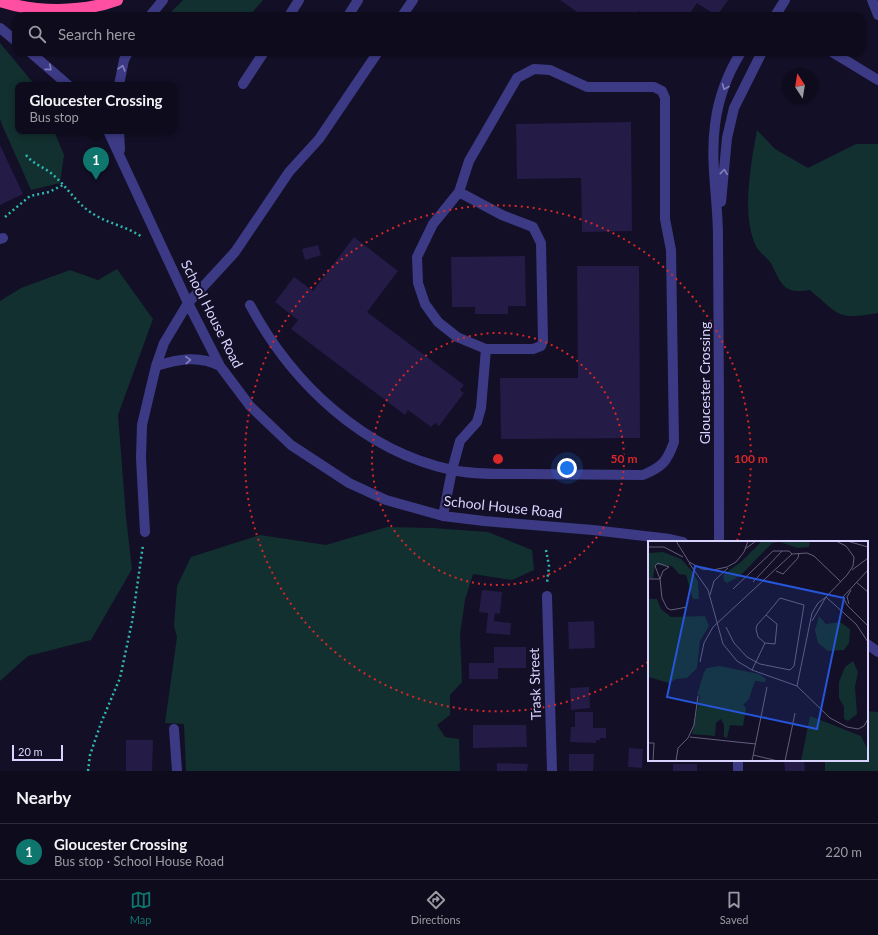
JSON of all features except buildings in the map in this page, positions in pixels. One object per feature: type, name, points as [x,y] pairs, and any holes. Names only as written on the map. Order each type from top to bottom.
[{"type":"highway","points":[[0,1],[42,9],[79,8],[117,0]]},
{"type":"street","points":[[153,12],[163,0]]},
{"type":"street","points":[[291,12],[299,0]]},
{"type":"street","points":[[350,12],[358,0]]},
{"type":"street","points":[[405,12],[413,0]]},
{"type":"street","points":[[778,12],[785,0]]},
{"type":"street","points":[[872,0],[878,15]]},
{"type":"street","points":[[0,28],[12,38]]},
{"type":"street","points":[[35,56],[65,82]]},
{"type":"street","points":[[120,82],[126,56]]},
{"type":"street","points":[[243,84],[261,56]]},
{"type":"street","points":[[144,532],[141,458],[142,425],[156,366],[164,343],[188,303],[235,252],[289,172],[319,139],[375,56]]},
{"type":"street","name":"Gloucester Crossing","points":[[719,541],[718,224],[713,168],[714,125],[722,94],[739,56]]},
{"type":"street","name":"Gloucester Crossing","points":[[718,224],[727,138],[734,108],[760,56]]},
{"type":"street","points":[[839,56],[878,80]]},
{"type":"street","points":[[250,305],[262,328],[289,365],[330,407],[352,424],[400,451],[452,470],[482,473],[642,475],[658,469],[669,457],[674,442],[671,250],[665,219],[665,98],[662,91],[654,87],[587,87],[550,70],[534,69],[517,78],[469,161],[459,192],[433,224],[417,257],[418,283],[425,304],[438,322],[457,337],[486,349],[533,349],[541,346],[543,340],[541,243],[533,227],[502,215],[459,192]]},
{"type":"street","name":"School House Road","points":[[110,134],[188,303],[220,366],[250,406],[291,445],[349,483],[394,503],[443,516],[593,530],[679,541]]},
{"type":"street","name":"School House Road","points":[[118,134],[121,156]]},
{"type":"street","points":[[443,516],[452,470],[460,442],[477,422],[482,408],[486,349]]},
{"type":"street","points":[[156,366],[175,360],[199,359],[210,361],[220,366]]},
{"type":"street","name":"Trask Street","points":[[547,596],[552,771]]},
{"type":"street","points":[[868,645],[878,652]]},
{"type":"street","points":[[174,729],[176,771]]},
{"type":"path","points":[[26,155],[31,162],[51,173],[64,185],[81,205],[95,216],[133,231],[142,237],[146,243]]},
{"type":"path","points":[[5,217],[30,196],[49,192],[64,185]]},
{"type":"path","points":[[88,771],[90,756],[101,723],[120,678],[132,622],[144,532]]},
{"type":"path","points":[[546,550],[549,566],[547,596]]},
{"type":"green space","points":[[183,0],[263,0],[252,12],[171,12]]},
{"type":"green space","points":[[0,43],[32,82],[15,82],[15,134],[55,134],[64,155],[60,183],[31,190],[0,119]]},
{"type":"green space","points":[[757,130],[775,149],[808,168],[856,144],[878,144],[878,313],[847,316],[834,311],[810,290],[795,291],[786,288],[779,280],[770,261],[756,246],[751,233],[748,204],[750,173]]},
{"type":"green space","points":[[117,269],[153,319],[118,415],[126,517],[132,569],[91,640],[28,656],[0,681],[0,301],[21,288],[70,270],[98,280]]},
{"type":"green space","points":[[387,527],[433,528],[488,532],[532,550],[534,570],[512,580],[473,574],[465,600],[460,634],[462,682],[450,695],[450,715],[437,725],[445,737],[459,739],[460,771],[186,771],[184,724],[165,723],[177,637],[174,626],[177,586],[191,557],[260,535],[326,545]]},
{"type":"green space","points":[[868,711],[878,712],[878,771],[825,771],[825,761],[868,761]]},
{"type":"place","name":"Gloucester Crossing","points":[[96,180]]}]
